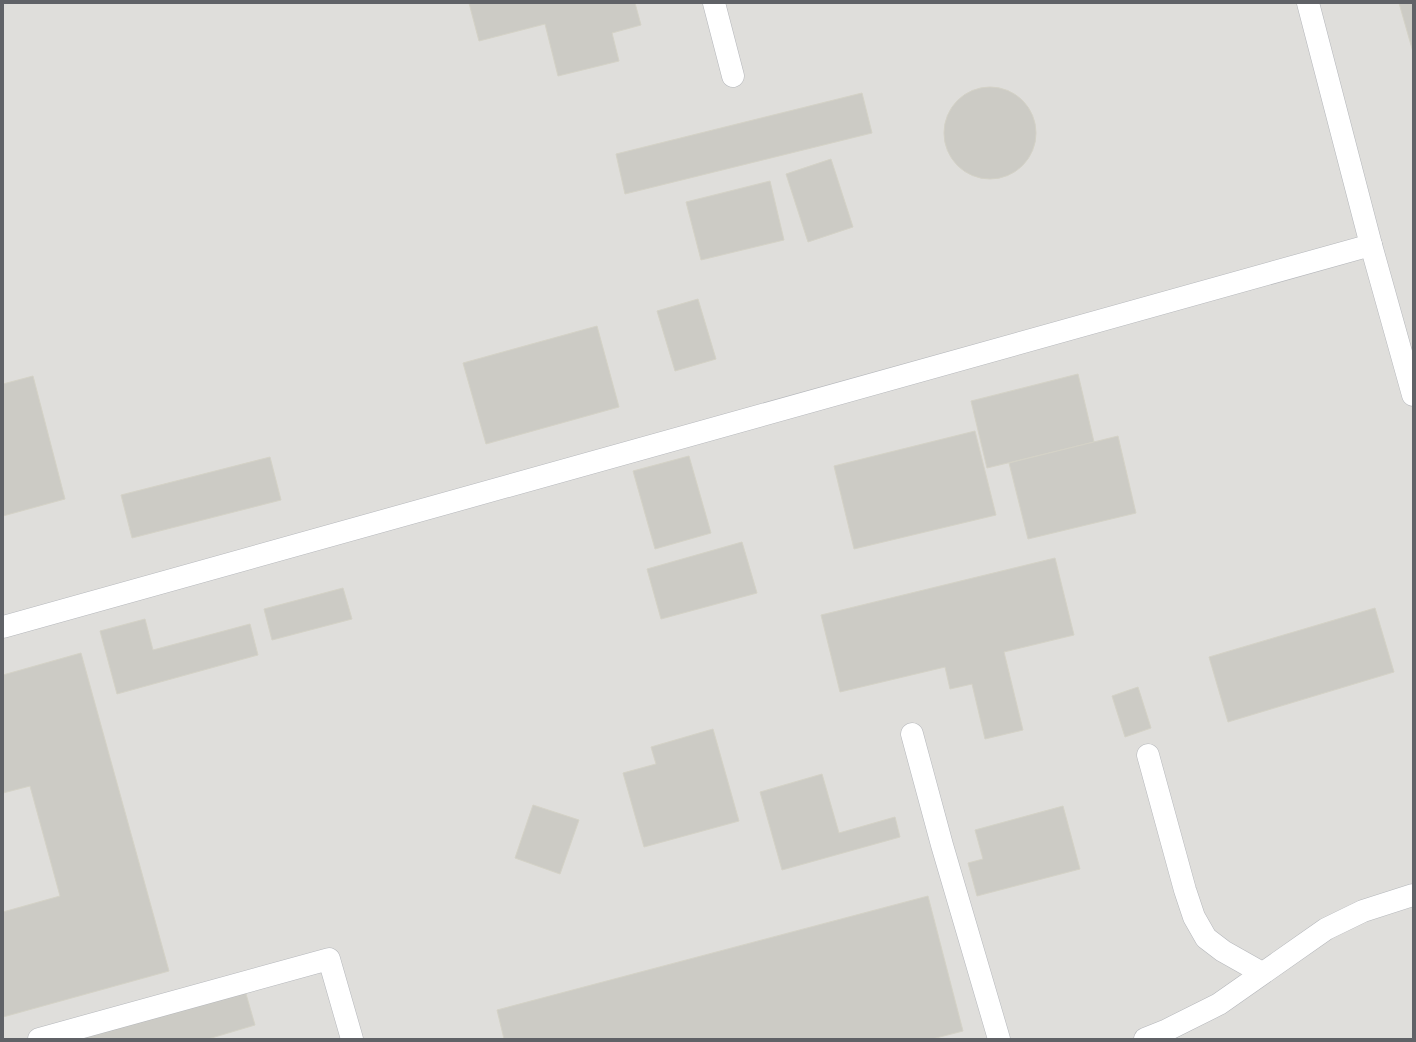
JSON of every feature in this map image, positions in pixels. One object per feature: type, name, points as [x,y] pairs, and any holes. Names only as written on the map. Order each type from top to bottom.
[{"type":"lane","points":[[714,3],[733,76]]},
{"type":"lane","points":[[1308,3],[1371,245],[1413,396]]},
{"type":"lane","points":[[3,627],[1371,245]]},
{"type":"lane","points":[[912,734],[942,845],[999,1039]]},
{"type":"lane","points":[[1148,755],[1185,890],[1194,917],[1206,938],[1262,974]]},
{"type":"lane","points":[[1145,1039],[1165,1031],[1219,1004],[1326,929],[1363,911],[1413,895]]},
{"type":"lane","points":[[39,1039],[329,959],[352,1039]]},
{"type":"shaded area","points":[[3,3],[1413,3],[1413,1039],[3,1039]]},
{"type":"building","points":[[469,3],[635,3],[641,25],[612,33],[619,61],[558,76],[545,24],[479,41]]},
{"type":"building","points":[[1399,3],[1413,3],[1413,52]]},
{"type":"building","points":[[990,87],[1008,90],[1023,100],[1033,115],[1036,133],[1033,151],[1023,166],[1008,176],[990,179],[972,176],[957,166],[947,151],[944,133],[947,115],[957,100],[972,90]]},
{"type":"building","points":[[862,93],[872,133],[625,194],[616,154]]},
{"type":"building","points":[[831,159],[853,227],[808,242],[786,174]]},
{"type":"building","points":[[770,181],[784,240],[701,260],[686,202]]},
{"type":"building","points":[[698,299],[716,359],[675,371],[657,311]]},
{"type":"building","points":[[597,326],[619,407],[486,444],[463,363]]},
{"type":"building","points":[[1078,374],[1094,442],[987,468],[971,401]]},
{"type":"building","points":[[33,376],[65,499],[3,516],[3,384]]},
{"type":"building","points":[[975,431],[996,515],[854,549],[834,466]]},
{"type":"building","points":[[1118,436],[1136,513],[1028,539],[1009,463]]},
{"type":"building","points":[[689,456],[711,533],[655,549],[633,471]]},
{"type":"building","points":[[270,457],[281,500],[132,538],[121,495]]},
{"type":"building","points":[[742,542],[757,593],[661,619],[647,569]]},
{"type":"building","points":[[1055,558],[1074,635],[1004,652],[1023,730],[985,739],[972,684],[950,689],[945,667],[840,692],[821,615]]},
{"type":"building","points":[[343,588],[352,619],[272,640],[264,609]]},
{"type":"building","points":[[1375,608],[1394,672],[1228,722],[1209,657]]},
{"type":"building","points":[[145,619],[153,650],[250,624],[258,655],[117,694],[100,631]]},
{"type":"building","points":[[81,653],[169,971],[3,1017],[3,912],[60,896],[30,786],[3,793],[3,675]]},
{"type":"building","points":[[1138,687],[1151,728],[1125,737],[1112,696]]},
{"type":"building","points":[[713,729],[739,821],[644,847],[623,773],[656,764],[651,747]]},
{"type":"building","points":[[822,774],[839,833],[895,817],[900,837],[782,870],[760,792]]},
{"type":"building","points":[[533,805],[579,820],[560,874],[515,858]]},
{"type":"building","points":[[1063,806],[1080,869],[977,896],[968,863],[983,859],[975,830]]},
{"type":"building","points":[[928,896],[963,1031],[932,1039],[504,1039],[497,1010]]},
{"type":"building","points":[[244,987],[255,1025],[208,1039],[64,1039]]}]
